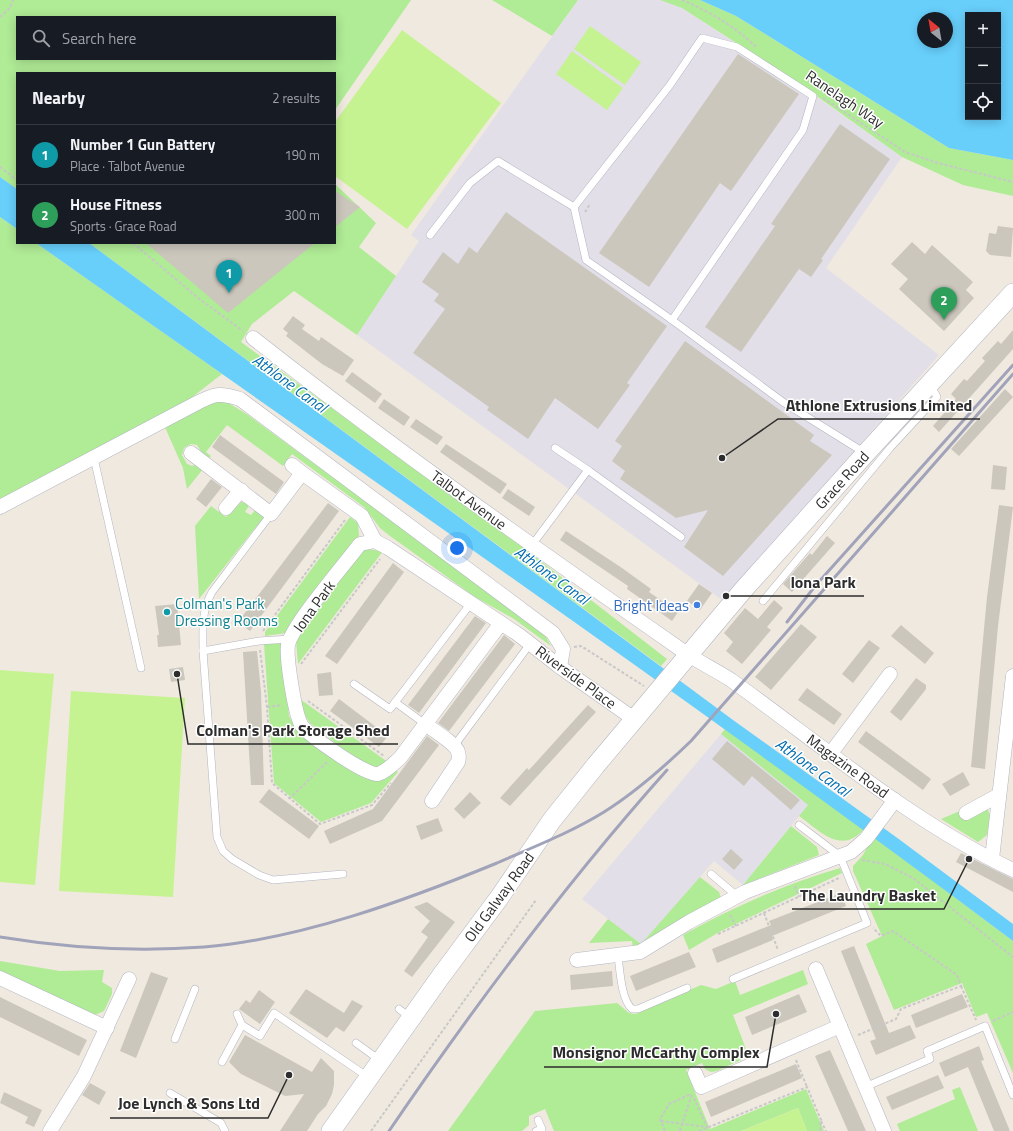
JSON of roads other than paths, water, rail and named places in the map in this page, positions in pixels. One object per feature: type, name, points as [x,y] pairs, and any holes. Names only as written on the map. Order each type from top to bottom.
[{"type":"main road","name":"Grace Road","points":[[675,670],[866,453],[1013,293]]},
{"type":"main road","name":"Old Galway Road","points":[[331,1131],[381,1061],[405,1014],[499,898],[552,820],[634,719],[652,692],[675,670]]},
{"type":"street","name":"Talbot Avenue","points":[[253,338],[331,399],[532,545],[688,655]]},
{"type":"street","points":[[0,507],[214,395],[225,394],[240,399],[308,452],[528,612],[553,633],[563,648],[560,667]]},
{"type":"street","points":[[191,453],[271,514],[297,469],[366,521],[375,540],[501,623],[425,724],[454,746],[458,751],[458,762],[432,800]]},
{"type":"street","points":[[226,508],[241,490]]},
{"type":"street","name":"Iona Park","points":[[375,540],[360,544],[300,622],[290,639],[288,660],[300,722],[308,731],[362,770],[379,774],[391,766],[425,724]]},
{"type":"street","name":"Riverside Place","points":[[501,623],[634,719]]},
{"type":"street","name":"Magazine Road","points":[[688,655],[728,678],[934,827],[1013,870]]},
{"type":"street","points":[[831,753],[890,674]]},
{"type":"street","points":[[992,859],[1013,676]]},
{"type":"street","points":[[966,813],[999,796]]},
{"type":"street","points":[[577,960],[636,954],[646,950],[689,922],[737,896],[846,854],[866,839],[895,800]]},
{"type":"street","points":[[816,969],[884,1131]]},
{"type":"street","points":[[0,978],[106,1028]]},
{"type":"street","points":[[50,1131],[84,1076],[129,979]]},
{"type":"street","points":[[695,1073],[701,1087],[840,1026]]},
{"type":"lane","points":[[574,207],[670,85],[702,38],[736,47],[813,96],[803,130],[672,320]]},
{"type":"lane","points":[[430,235],[470,183],[498,161],[574,207],[586,260],[672,320],[783,402],[866,453]]},
{"type":"lane","points":[[763,601],[890,448],[937,397],[937,394],[927,385]]},
{"type":"lane","points":[[555,448],[681,537]]},
{"type":"lane","points":[[94,458],[141,668]]},
{"type":"lane","points":[[532,545],[588,470]]},
{"type":"lane","points":[[271,514],[209,597],[203,612],[203,652],[217,837],[223,851],[259,875],[273,880],[343,874]]},
{"type":"lane","points":[[354,684],[390,709],[470,603]]},
{"type":"lane","points":[[203,652],[259,641],[290,639]]},
{"type":"lane","points":[[454,746],[530,644]]},
{"type":"lane","points":[[396,702],[425,724]]},
{"type":"lane","points":[[733,979],[867,923],[847,874],[846,854],[799,825]]},
{"type":"lane","points":[[711,874],[737,896]]},
{"type":"lane","points":[[618,956],[620,978],[627,1002],[632,1009],[638,1008],[687,988]]},
{"type":"lane","points":[[175,1039],[195,989]]},
{"type":"lane","points":[[237,1014],[242,1025],[260,1036],[274,1013],[369,1077]]},
{"type":"lane","points":[[222,1062],[242,1025]]},
{"type":"lane","points":[[865,1087],[930,1059],[927,1051],[982,1027],[1013,1095]]},
{"type":"lane","points":[[356,1044],[381,1061]]},
{"type":"lane","points":[[170,1093],[221,1123],[225,1131]]},
{"type":"lane","points":[[536,1131],[542,1128],[538,1120]]},
{"type":"water","points":[[700,0],[1013,0],[1013,160],[949,148],[736,16]]},
{"type":"water","points":[[0,177],[16,188],[16,228],[0,217]]},
{"type":"water","points":[[37,244],[90,244],[733,720],[896,837],[1013,924],[1013,941],[771,763]]},
{"type":"railway","points":[[787,622],[816,585],[1013,365]]},
{"type":"railway","points":[[0,937],[76,946],[153,949],[204,947],[241,943],[278,936],[353,916],[427,891],[497,863],[591,820],[638,788],[691,741],[1013,374]]},
{"type":"railway","points":[[389,1131],[421,1084],[522,946],[593,856],[667,770]]},
{"type":"place","name":"Number 1 Gun Battery","points":[[229,293]]},
{"type":"place","name":"House Fitness","points":[[944,320]]},
{"type":"place","name":"Athlone Extrusions Limited","points":[[722,458]]},
{"type":"place","name":"Iona Park","points":[[726,596]]},
{"type":"place","name":"Bright Ideas","points":[[697,605]]},
{"type":"place","name":"Colman's Park Dressing Rooms","points":[[167,612]]},
{"type":"place","name":"Colman's Park Storage Shed","points":[[177,674]]},
{"type":"place","name":"The Laundry Basket","points":[[969,859]]},
{"type":"place","name":"Monsignor McCarthy Complex","points":[[776,1014]]},
{"type":"place","name":"Joe Lynch & Sons Ltd","points":[[289,1075]]},
{"type":"water label","name":"Athlone Canal","points":[[290,383]]},
{"type":"water label","name":"Athlone Canal","points":[[552,575]]},
{"type":"water label","name":"Athlone Canal","points":[[813,767]]}]
